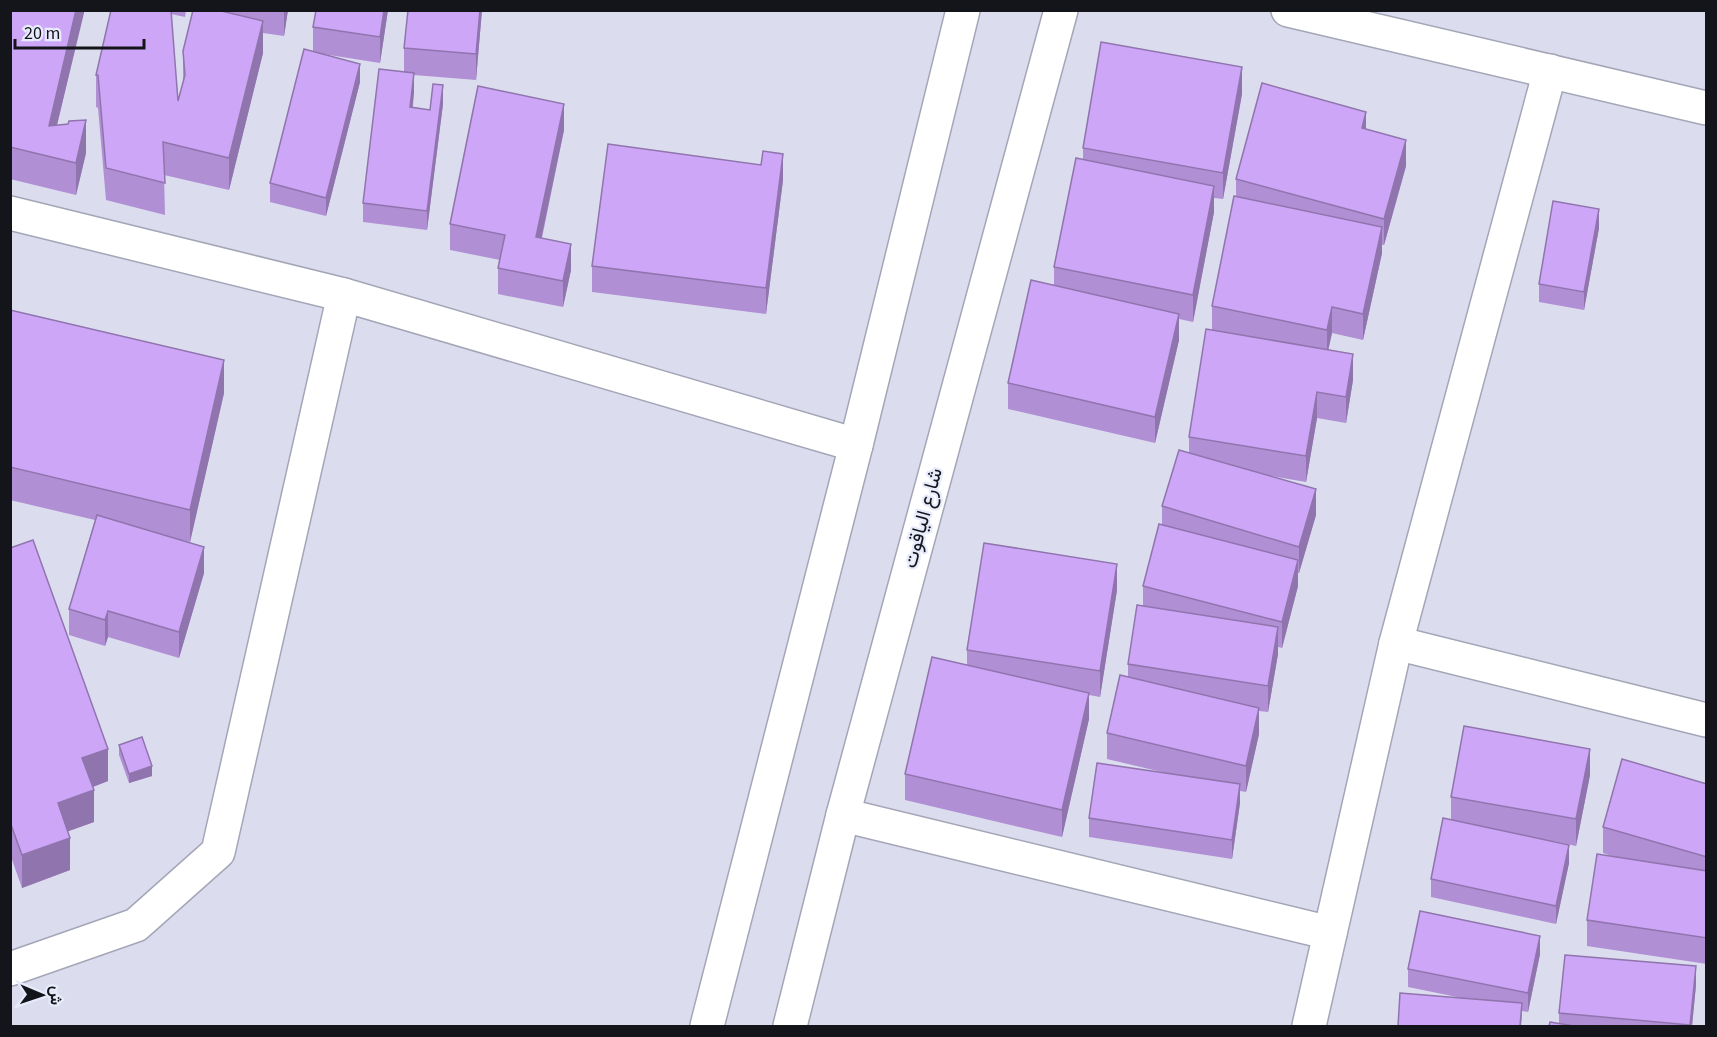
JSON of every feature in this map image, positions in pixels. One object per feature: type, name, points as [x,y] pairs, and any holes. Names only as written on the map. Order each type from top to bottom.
[{"type":"street","points":[[707,1026],[856,445],[963,10]]},
{"type":"street","name":"شارع الياقوت","points":[[790,1026],[843,815],[1061,10]]},
{"type":"street","points":[[1288,10],[1707,108]]},
{"type":"street","points":[[1309,1026],[1396,643],[1550,71]]},
{"type":"street","points":[[10,213],[344,295],[856,445]]},
{"type":"street","points":[[10,969],[136,925],[218,852],[344,295]]},
{"type":"street","points":[[1396,643],[1707,720]]},
{"type":"street","points":[[843,815],[1330,933]]},
{"type":"building","points":[[10,10],[76,10],[49,126],[86,120],[76,163],[10,147]]},
{"type":"building","points":[[111,10],[171,10],[178,101],[185,75],[183,51],[193,10],[217,10],[263,21],[229,158],[163,142],[165,183],[106,168],[98,75],[96,75]]},
{"type":"building","points":[[316,10],[384,10],[380,37],[313,27]]},
{"type":"building","points":[[408,10],[480,10],[476,54],[404,48]]},
{"type":"building","points":[[1101,42],[1242,67],[1223,173],[1083,148]]},
{"type":"building","points":[[304,49],[360,64],[326,198],[270,183]]},
{"type":"building","points":[[379,69],[414,73],[410,107],[430,110],[433,84],[443,85],[427,211],[363,203]]},
{"type":"building","points":[[1262,83],[1366,112],[1362,128],[1406,140],[1384,219],[1236,179]]},
{"type":"building","points":[[478,86],[564,104],[536,237],[571,244],[563,281],[498,268],[505,235],[450,224]]},
{"type":"building","points":[[608,144],[761,165],[763,151],[783,154],[766,288],[592,266]]},
{"type":"building","points":[[1076,158],[1214,186],[1193,295],[1054,267]]},
{"type":"building","points":[[1234,196],[1382,227],[1363,314],[1332,307],[1327,330],[1212,306]]},
{"type":"building","points":[[1553,201],[1599,209],[1584,292],[1539,284]]},
{"type":"building","points":[[1031,280],[1179,314],[1155,417],[1008,383]]},
{"type":"building","points":[[10,310],[224,360],[190,510],[10,467]]},
{"type":"building","points":[[1206,329],[1353,354],[1346,397],[1317,392],[1306,456],[1189,437]]},
{"type":"building","points":[[1179,450],[1316,489],[1299,547],[1162,506]]},
{"type":"building","points":[[97,515],[204,547],[179,632],[108,611],[105,620],[69,609]]},
{"type":"building","points":[[1159,524],[1298,560],[1282,622],[1143,586]]},
{"type":"building","points":[[33,540],[108,749],[82,758],[94,790],[58,803],[70,838],[22,855],[10,822],[10,548]]},
{"type":"building","points":[[984,543],[1117,564],[1100,671],[967,650]]},
{"type":"building","points":[[1137,605],[1278,627],[1268,686],[1128,664]]},
{"type":"building","points":[[932,657],[1089,693],[1062,810],[905,774]]},
{"type":"building","points":[[1120,675],[1259,708],[1246,766],[1107,733]]},
{"type":"building","points":[[1464,726],[1590,749],[1576,819],[1451,797]]},
{"type":"building","points":[[142,737],[152,766],[129,774],[119,745]]},
{"type":"building","points":[[1622,759],[1707,784],[1707,857],[1603,827]]},
{"type":"building","points":[[1097,763],[1240,784],[1232,840],[1089,818]]},
{"type":"building","points":[[1443,818],[1569,845],[1556,906],[1431,879]]},
{"type":"building","points":[[1597,854],[1707,871],[1707,938],[1587,920]]},
{"type":"building","points":[[1420,911],[1540,936],[1528,993],[1408,969]]},
{"type":"building","points":[[1565,955],[1696,966],[1690,1025],[1559,1013]]},
{"type":"building","points":[[1400,993],[1522,1003],[1520,1026],[1398,1026]]},
{"type":"building","points":[[1550,1022],[1574,1026],[1549,1026]]}]
